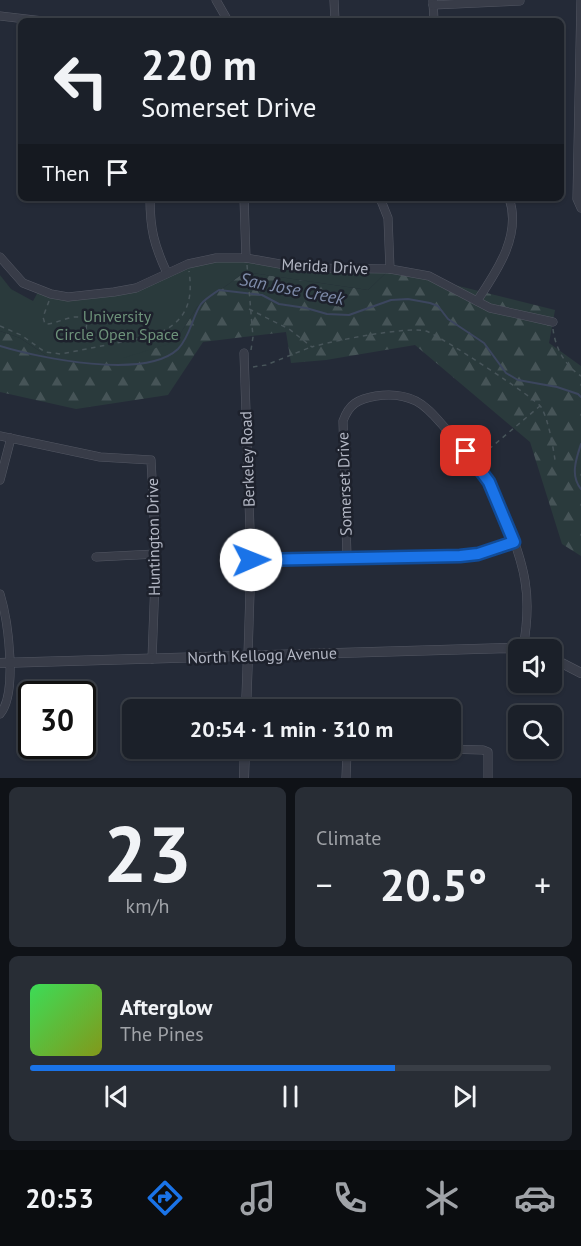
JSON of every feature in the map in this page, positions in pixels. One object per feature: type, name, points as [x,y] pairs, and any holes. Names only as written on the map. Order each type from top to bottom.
[{"type":"street","points":[[216,0],[226,18]]},
{"type":"street","points":[[334,0],[335,18]]},
{"type":"street","points":[[581,0],[577,199],[581,208]]},
{"type":"street","points":[[434,18],[433,2],[520,1]]},
{"type":"street","points":[[0,16],[18,18]]},
{"type":"street","points":[[150,201],[150,227],[167,273]]},
{"type":"street","points":[[244,201],[246,258]]},
{"type":"street","points":[[381,201],[388,218],[390,269]]},
{"type":"street","points":[[477,301],[495,273],[508,246],[511,218],[509,201]]},
{"type":"street","name":"Merida Drive","points":[[0,257],[23,283],[51,294],[68,297],[136,288],[188,264],[216,258],[246,258],[302,268],[390,269],[429,276],[490,308],[508,314],[553,322]]},
{"type":"street","name":"Berkeley Road","points":[[244,353],[251,560],[246,699]]},
{"type":"street","name":"Somerset Drive","points":[[347,558],[343,422],[351,405],[362,398],[380,395],[401,396],[417,401],[428,409],[474,461],[489,482],[514,542],[525,579],[527,603],[525,639]]},
{"type":"street","name":"Huntington Drive","points":[[0,436],[100,457],[152,460],[156,554],[152,659]]},
{"type":"street","points":[[0,480],[11,438]]},
{"type":"street","points":[[251,560],[460,556],[478,554],[514,542]]},
{"type":"street","points":[[96,557],[156,554]]},
{"type":"street","points":[[0,594],[9,636],[5,663],[8,702],[0,714]]},
{"type":"street","name":"North Kellogg Avenue","points":[[5,663],[508,648]]},
{"type":"street","points":[[562,663],[581,673]]},
{"type":"street","points":[[461,749],[488,752],[488,778]]},
{"type":"street","points":[[244,778],[245,759]]},
{"type":"street","points":[[346,778],[347,759]]},
{"type":"path","points":[[244,353],[251,350],[253,336],[246,258]]},
{"type":"path","points":[[0,326],[21,335],[45,351],[61,354],[152,336],[163,332],[182,316],[190,304],[192,289],[188,264]]},
{"type":"path","points":[[51,294],[43,314],[45,324],[80,317],[87,321],[86,330]]},
{"type":"path","points":[[249,309],[289,329],[312,347]]},
{"type":"path","points":[[553,322],[554,335],[562,357],[572,370],[581,376]]},
{"type":"path","points":[[244,368],[266,365],[312,347],[396,332],[426,331],[457,348],[541,406],[555,460]]},
{"type":"path","points":[[474,461],[541,406]]},
{"type":"green space","name":"University Circle Open Space","points":[[216,258],[277,265],[390,269],[368,290],[245,272],[197,307],[175,342],[123,358],[50,358],[20,338],[0,331],[0,275],[11,289],[33,301],[39,290],[51,294],[114,292]]},
{"type":"green space","points":[[390,269],[555,310],[549,343],[581,366],[581,556],[562,544],[530,442],[415,345],[326,360],[291,363],[286,332],[203,342],[168,395],[76,409],[0,392],[0,331],[20,338],[50,358],[175,342],[197,307],[245,272],[368,290]]},
{"type":"waterway","name":"San Jose Creek","points":[[0,346],[40,356],[91,364],[142,363],[162,358],[178,349],[186,338],[201,304],[219,290],[262,295],[279,304],[327,314],[349,315],[391,300],[408,299],[438,306],[448,319],[484,343],[506,373],[518,380],[557,387],[581,397]]},
{"type":"waterway","name":"San Jose Creek","points":[[581,444],[575,473],[581,489]]},
{"type":"route","points":[[251,560],[460,556],[478,554],[514,542],[489,482],[466,451]]}]
